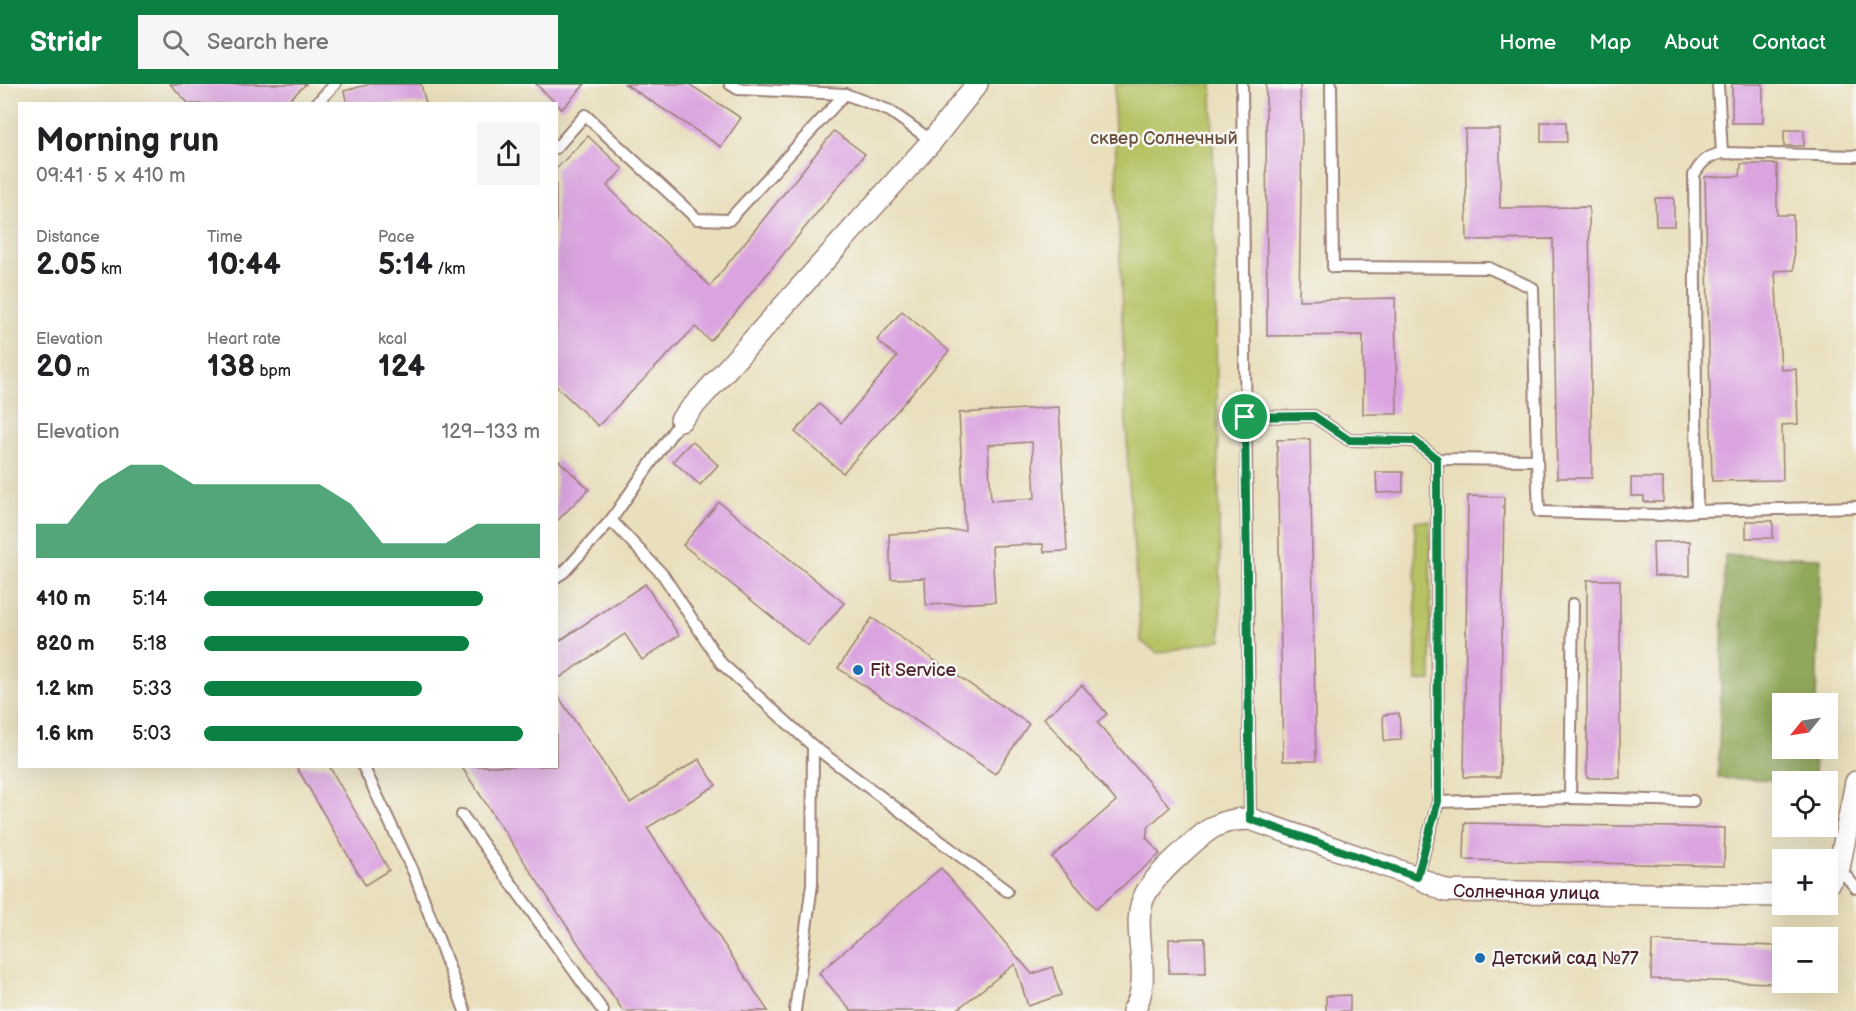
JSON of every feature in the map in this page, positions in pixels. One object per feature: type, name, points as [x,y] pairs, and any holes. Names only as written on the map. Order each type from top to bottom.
[{"type":"street","points":[[681,420],[932,141],[976,84]]},
{"type":"street","points":[[1839,868],[1850,845],[1856,782]]},
{"type":"street","name":"Солнечная улица","points":[[1133,1011],[1138,1003],[1142,983],[1140,923],[1145,894],[1171,862],[1203,833],[1232,819],[1250,819],[1417,877],[1446,891],[1772,896]]},
{"type":"lane","points":[[318,102],[335,84]]},
{"type":"lane","points":[[730,84],[738,89],[845,94],[891,111],[932,141]]},
{"type":"lane","points":[[1242,84],[1250,819]]},
{"type":"lane","points":[[1331,84],[1333,267],[1489,268],[1533,288],[1539,512],[1659,515],[1697,511],[1856,507]]},
{"type":"lane","points":[[1718,84],[1722,153]]},
{"type":"lane","points":[[558,146],[585,116],[697,219],[729,220],[845,94]]},
{"type":"lane","points":[[1697,511],[1694,175],[1710,155],[1722,153],[1856,156]]},
{"type":"lane","points":[[1245,417],[1314,416],[1349,440],[1414,441],[1437,459],[1537,460]]},
{"type":"lane","points":[[558,576],[611,520],[681,420]]},
{"type":"lane","points":[[1417,877],[1438,801],[1437,459]]},
{"type":"lane","points":[[611,520],[663,575],[721,663],[813,746],[1007,891]]},
{"type":"lane","points":[[1570,798],[1573,604]]},
{"type":"lane","points":[[795,1011],[812,884],[813,746]]},
{"type":"lane","points":[[364,768],[414,873],[465,1011]]},
{"type":"lane","points":[[1438,801],[1570,798],[1693,801]]},
{"type":"lane","points":[[462,814],[603,1011]]},
{"type":"lane","points":[[1839,868],[1856,888]]},
{"type":"green space","name":"сквер Солнечный","points":[[1115,84],[1212,84],[1221,640],[1158,653],[1141,641],[1128,469]]},
{"type":"green space","points":[[1415,521],[1430,521],[1431,681],[1416,681]]},
{"type":"green space","points":[[1725,555],[1821,558],[1816,693],[1772,693],[1772,759],[1815,759],[1814,771],[1772,771],[1772,780],[1718,778]]},
{"type":"building","points":[[170,84],[306,84],[287,102],[187,102]]},
{"type":"building","points":[[370,84],[421,84],[426,102],[347,102],[344,91]]},
{"type":"building","points":[[536,84],[585,84],[562,109],[558,102],[555,102]]},
{"type":"building","points":[[625,84],[689,84],[741,118],[721,147]]},
{"type":"building","points":[[1266,84],[1300,84],[1302,140],[1299,300],[1395,298],[1397,414],[1363,414],[1363,335],[1267,336]]},
{"type":"building","points":[[1732,84],[1763,84],[1763,123],[1732,123]]},
{"type":"building","points":[[1541,122],[1566,122],[1567,142],[1541,142]]},
{"type":"building","points":[[1465,129],[1500,129],[1500,208],[1589,207],[1592,478],[1557,478],[1553,239],[1467,240]]},
{"type":"building","points":[[1784,130],[1804,130],[1804,146],[1784,146]]},
{"type":"building","points":[[834,131],[865,154],[710,341],[695,327],[598,426],[558,388],[558,167],[588,136],[623,169],[607,186],[710,286]]},
{"type":"building","points":[[1741,164],[1777,164],[1777,215],[1793,215],[1794,270],[1775,271],[1781,370],[1796,369],[1798,424],[1782,425],[1783,480],[1712,481],[1705,177],[1740,176]]},
{"type":"building","points":[[1655,198],[1674,198],[1674,226],[1656,226]]},
{"type":"building","points":[[902,311],[949,351],[843,473],[795,432],[819,404],[841,423],[897,357],[877,340]]},
{"type":"building","points":[[1059,407],[1067,551],[1044,552],[1043,544],[992,546],[995,602],[926,605],[925,578],[891,579],[889,534],[965,530],[959,413]],"holes":[[[1032,442],[1035,498],[991,501],[988,445]]]},
{"type":"building","points":[[1310,439],[1316,761],[1283,761],[1277,440]]},
{"type":"building","points":[[692,441],[718,465],[700,485],[673,461]]},
{"type":"building","points":[[558,460],[589,489],[558,520]]},
{"type":"building","points":[[1376,472],[1403,472],[1403,492],[1377,493]]},
{"type":"building","points":[[1631,478],[1663,478],[1663,502],[1644,502],[1644,496],[1631,496]]},
{"type":"building","points":[[1468,496],[1504,497],[1500,777],[1464,777]]},
{"type":"building","points":[[719,502],[844,603],[808,646],[683,545]]},
{"type":"building","points":[[1746,521],[1773,521],[1773,538],[1746,538]]},
{"type":"building","points":[[1690,541],[1690,576],[1654,576],[1653,542]]},
{"type":"building","points":[[1587,580],[1620,580],[1620,778],[1587,778]]},
{"type":"building","points":[[645,584],[679,635],[642,660],[625,634],[558,679],[558,642]]},
{"type":"building","points":[[872,618],[1029,724],[995,774],[838,668]]},
{"type":"building","points":[[1082,685],[1107,714],[1097,722],[1170,807],[1149,826],[1146,837],[1160,854],[1096,909],[1052,857],[1116,801],[1044,718]]},
{"type":"building","points":[[558,696],[630,803],[699,759],[716,785],[647,828],[768,1011],[623,1011],[462,768],[558,768]]},
{"type":"building","points":[[1399,713],[1401,740],[1384,741],[1383,715]]},
{"type":"building","points":[[297,768],[330,768],[389,870],[365,885]]},
{"type":"building","points":[[1465,823],[1725,828],[1724,866],[1464,860]]},
{"type":"building","points":[[941,868],[1032,974],[1052,967],[1061,995],[1028,1006],[1015,964],[955,1011],[851,1011],[819,973]]},
{"type":"building","points":[[1205,938],[1206,973],[1169,973],[1169,939]]},
{"type":"building","points":[[1652,941],[1772,946],[1772,983],[1651,979]]},
{"type":"building","points":[[1350,995],[1350,1011],[1326,1011],[1326,996]]},
{"type":"place","name":"Fit Service","points":[[858,670]]},
{"type":"place","name":"Детский сад №77","points":[[1480,958]]},
{"type":"route","points":[[1314,416],[1349,440],[1414,441],[1437,459],[1438,801],[1417,877],[1250,819],[1245,417],[1314,416]]}]
